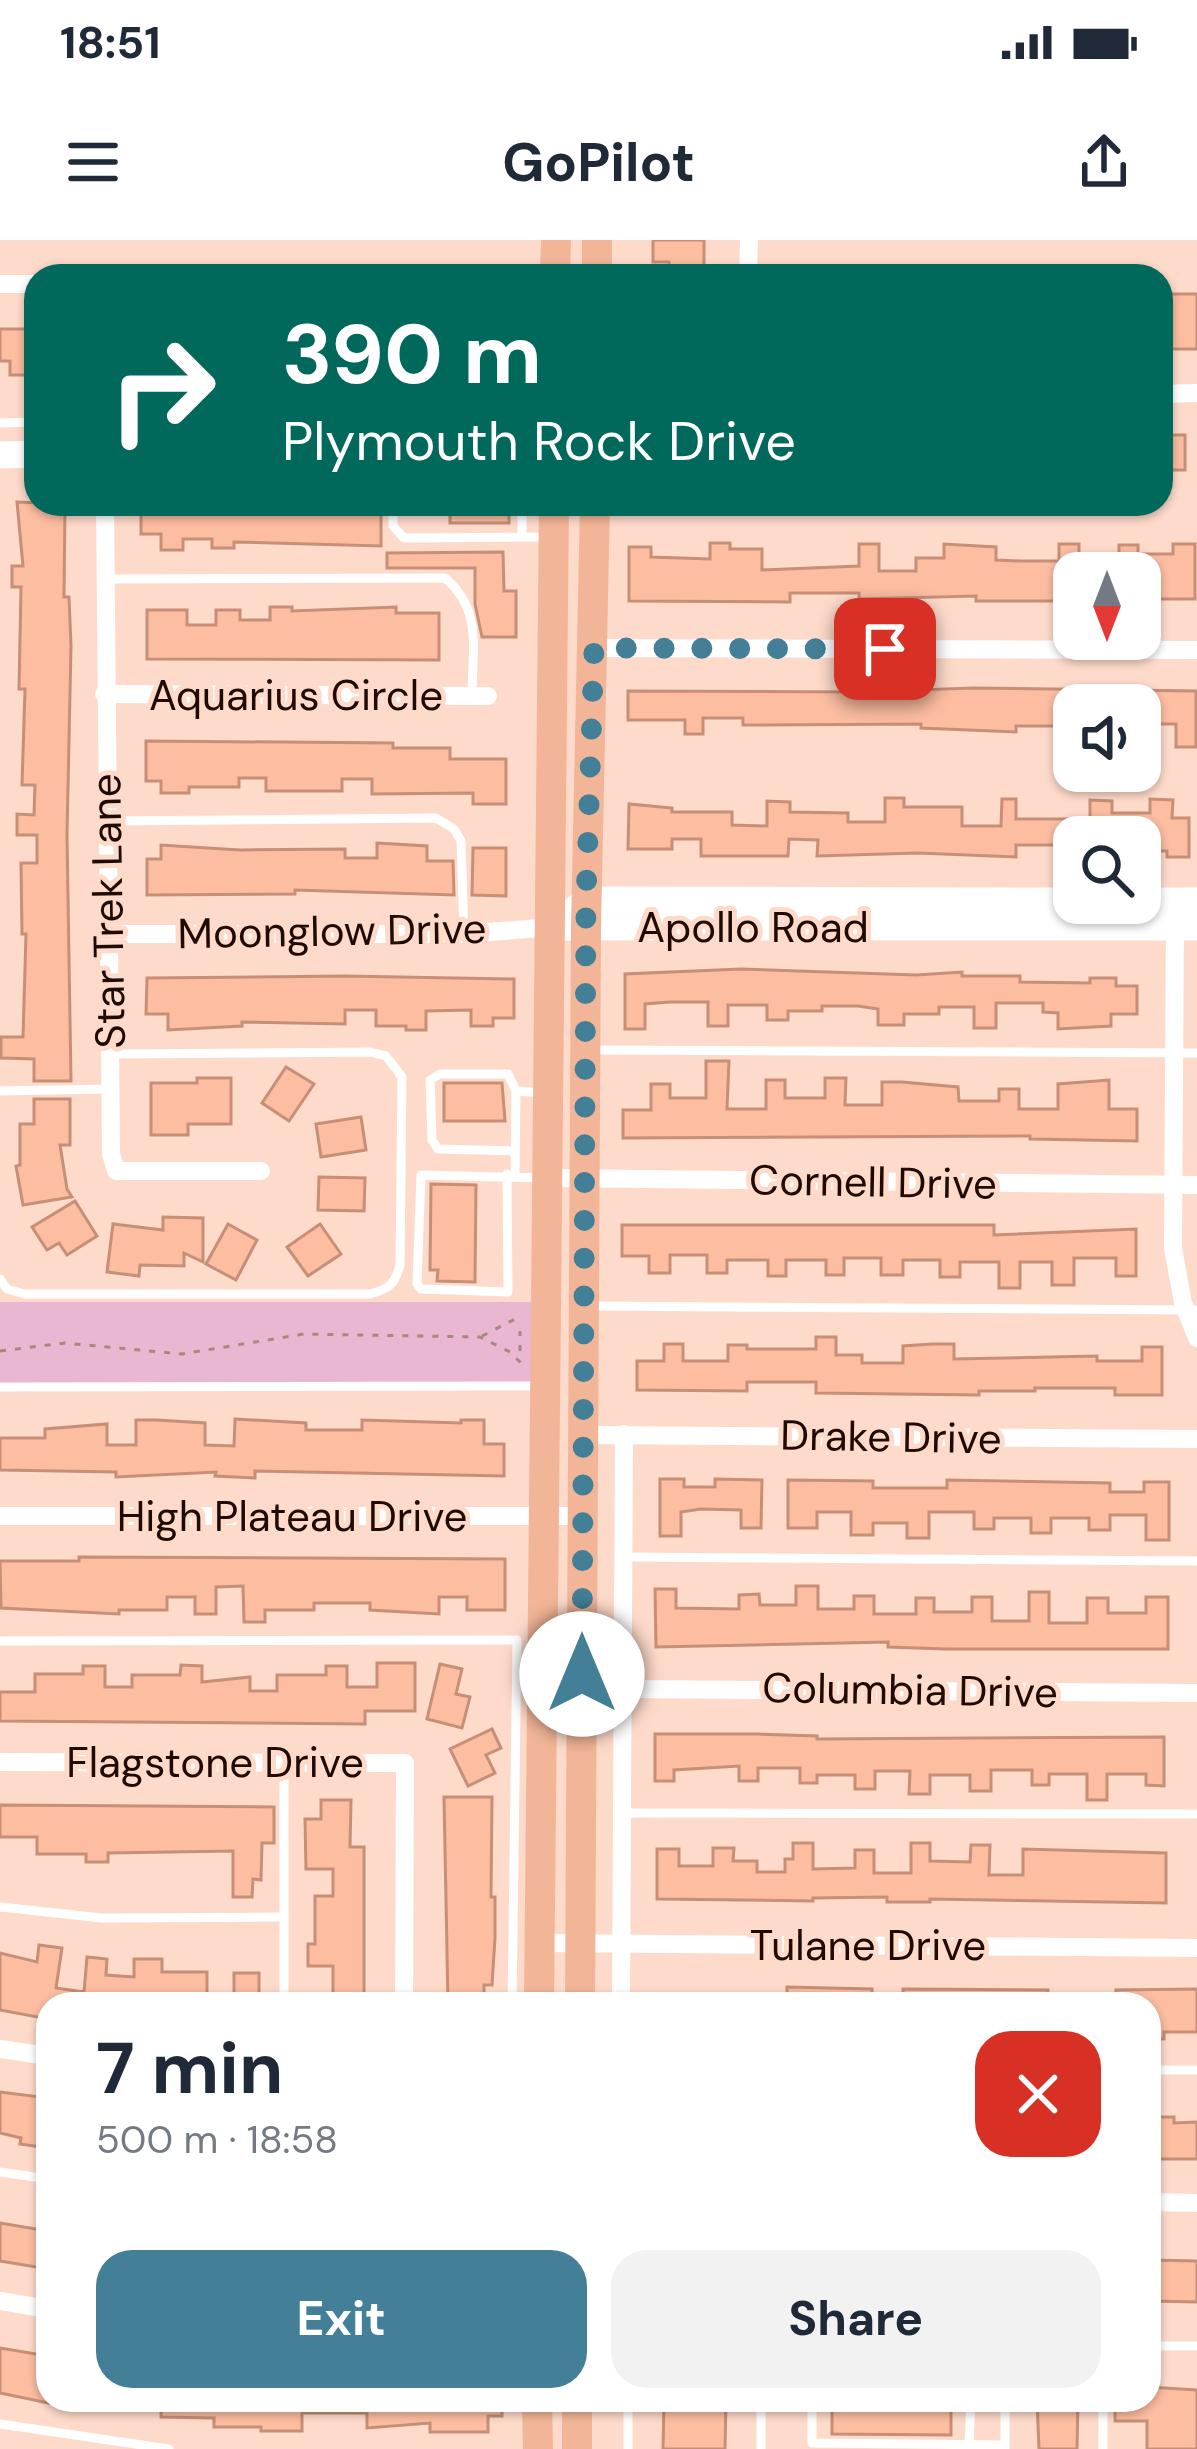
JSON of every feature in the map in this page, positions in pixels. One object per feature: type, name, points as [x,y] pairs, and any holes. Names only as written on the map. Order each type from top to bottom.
[{"type":"main road","points":[[538,1992],[531,1640],[546,1516],[554,516]]},
{"type":"main road","points":[[578,516],[577,566],[595,592]]},
{"type":"main road","points":[[580,1992],[586,913],[596,516]]},
{"type":"main road","points":[[547,1340],[564,1373],[572,1422],[585,1435]]},
{"type":"main road","points":[[537,2412],[538,2449]]},
{"type":"main road","points":[[577,2412],[577,2449]]},
{"type":"street","name":"Star Trek Lane","points":[[105,516],[111,1154],[116,1172],[261,1172]]},
{"type":"street","points":[[594,648],[1197,650]]},
{"type":"street","name":"Aquarius Circle","points":[[104,694],[480,696]]},
{"type":"street","name":"Apollo Road","points":[[553,927],[586,913],[1053,902]]},
{"type":"street","name":"Apollo Road","points":[[586,913],[1186,914]]},
{"type":"street","points":[[1186,914],[1173,1053],[1171,1185],[1173,1248],[1197,1338]]},
{"type":"street","name":"Moonglow Drive","points":[[110,934],[464,934],[553,927]]},
{"type":"street","name":"Cornell Drive","points":[[550,1178],[1197,1185]]},
{"type":"street","points":[[621,1992],[625,1434]]},
{"type":"street","name":"Drake Drive","points":[[585,1435],[1197,1439]]},
{"type":"street","name":"High Plateau Drive","points":[[0,1516],[584,1516]]},
{"type":"street","name":"Columbia Drive","points":[[623,1689],[1197,1693]]},
{"type":"street","name":"Flagstone Drive","points":[[0,1762],[405,1763],[404,1992]]},
{"type":"street","name":"Tulane Drive","points":[[539,1943],[1197,1948]]},
{"type":"street","points":[[0,2049],[36,2054]]},
{"type":"street","points":[[1161,2202],[1197,2203]]},
{"type":"street","points":[[0,2301],[36,2307]]},
{"type":"lane","points":[[393,516],[393,526],[404,538],[554,537]]},
{"type":"lane","points":[[522,516],[522,537]]},
{"type":"lane","points":[[105,579],[446,578],[464,594],[472,616],[480,696]]},
{"type":"lane","points":[[107,821],[436,818],[454,829],[461,841],[464,934]]},
{"type":"lane","points":[[587,1050],[1197,1053]]},
{"type":"lane","points":[[0,1279],[7,1289],[25,1294],[370,1294],[388,1289],[396,1280],[402,1077],[386,1056],[370,1052],[110,1054]]},
{"type":"lane","points":[[515,1151],[438,1148],[432,1140],[430,1080],[440,1074],[508,1074],[513,1078],[515,1151],[511,1175],[508,1292],[427,1292],[418,1284],[421,1175],[511,1175],[550,1178]]},
{"type":"lane","points":[[0,1090],[111,1089]]},
{"type":"lane","points":[[515,1091],[550,1093]]},
{"type":"lane","points":[[508,1273],[548,1273]]},
{"type":"lane","points":[[586,1306],[1191,1310]]},
{"type":"lane","points":[[0,1387],[546,1386]]},
{"type":"lane","points":[[624,1557],[1197,1561]]},
{"type":"lane","points":[[0,1641],[531,1640],[513,1992]]},
{"type":"lane","points":[[284,1761],[284,1992]]},
{"type":"lane","points":[[622,1813],[1197,1814]]},
{"type":"lane","points":[[0,1906],[102,1918],[284,1917]]},
{"type":"lane","points":[[1161,2070],[1197,2070]]},
{"type":"lane","points":[[0,2172],[36,2177]]},
{"type":"lane","points":[[1161,2346],[1197,2346]]},
{"type":"lane","points":[[628,2412],[628,2449]]},
{"type":"lane","points":[[761,2412],[761,2449]]},
{"type":"lane","points":[[812,2412],[812,2443],[1005,2447],[1005,2412]]},
{"type":"lane","points":[[969,2444],[970,2412]]},
{"type":"lane","points":[[1103,2412],[1103,2449]]},
{"type":"lane","points":[[0,2424],[169,2449]]},
{"type":"path","points":[[480,1337],[524,1314]]},
{"type":"path","points":[[0,1351],[65,1343],[182,1354],[304,1334],[480,1337],[522,1363]]},
{"type":"shaded area","points":[[0,1302],[532,1302],[532,1386],[0,1385]]},
{"type":"building","points":[[653,240],[704,240],[704,264],[653,262]]},
{"type":"building","points":[[1173,294],[1197,294],[1197,349],[1173,349]]},
{"type":"building","points":[[0,329],[24,329],[24,375],[10,375],[10,361],[0,361]]},
{"type":"building","points":[[1173,435],[1185,435],[1185,470],[1173,470]]},
{"type":"building","points":[[17,502],[24,502],[24,516],[65,516],[64,597],[69,597],[71,646],[67,835],[71,1081],[34,1081],[34,1059],[1,1058],[1,1037],[23,1037],[26,934],[22,934],[21,863],[37,863],[37,835],[17,835],[17,814],[34,815],[35,785],[22,785],[21,587],[12,587],[12,566],[23,566]]},
{"type":"building","points":[[141,516],[381,516],[381,546],[234,542],[234,548],[212,548],[212,539],[183,539],[183,550],[161,550],[161,534],[141,534]]},
{"type":"building","points":[[450,516],[509,516],[509,523],[450,523]]},
{"type":"building","points":[[710,543],[730,543],[730,549],[762,549],[762,570],[859,566],[859,544],[879,544],[879,571],[916,571],[916,558],[944,558],[944,544],[996,547],[996,560],[1053,561],[1053,601],[976,601],[976,596],[859,599],[859,593],[790,593],[790,602],[629,601],[629,547],[651,547],[651,557],[710,559]]},
{"type":"building","points":[[1059,544],[1079,544],[1079,552],[1059,552]]},
{"type":"building","points":[[1173,544],[1195,544],[1195,599],[1161,599],[1161,554],[1173,554]]},
{"type":"building","points":[[1119,545],[1138,545],[1138,552],[1119,552]]},
{"type":"building","points":[[503,552],[504,591],[516,591],[516,637],[482,637],[475,604],[475,568],[387,568],[387,553]]},
{"type":"building","points":[[270,607],[292,607],[292,611],[396,607],[396,613],[439,613],[439,660],[147,659],[147,610],[187,610],[187,625],[216,625],[216,610],[240,610],[240,620],[270,620]]},
{"type":"building","points":[[1053,689],[1053,726],[1016,726],[1016,732],[921,728],[921,724],[743,725],[743,718],[703,718],[703,734],[685,734],[685,720],[628,720],[628,691]]},
{"type":"building","points":[[1161,691],[1196,691],[1196,747],[1176,747],[1176,724],[1161,724]]},
{"type":"building","points":[[146,741],[393,743],[393,748],[450,748],[450,759],[506,759],[506,804],[473,804],[473,793],[372,794],[372,779],[342,779],[342,791],[266,791],[266,778],[239,778],[239,787],[189,787],[189,793],[161,793],[161,781],[146,781]]},
{"type":"building","points":[[885,798],[904,798],[904,807],[962,807],[962,826],[1001,826],[1002,799],[1016,799],[1016,819],[1053,819],[1053,845],[1016,845],[1016,857],[817,856],[818,840],[789,839],[788,856],[701,856],[701,839],[672,839],[672,849],[628,849],[629,804],[672,808],[672,812],[732,812],[732,825],[767,826],[767,801],[790,802],[790,812],[848,813],[848,822],[885,822]]},
{"type":"building","points":[[1150,799],[1173,800],[1172,818],[1189,818],[1189,857],[1167,857],[1167,851],[1161,851],[1161,816],[1090,816],[1090,800],[1112,801],[1112,813],[1150,813]]},
{"type":"building","points":[[377,843],[427,846],[427,861],[453,861],[454,895],[295,890],[295,894],[147,895],[147,859],[161,859],[161,845],[345,849],[345,858],[377,858]]},
{"type":"building","points":[[473,848],[506,848],[506,896],[472,895]]},
{"type":"building","points":[[741,969],[916,975],[962,972],[962,976],[1020,976],[1020,982],[1090,983],[1090,978],[1116,978],[1116,986],[1137,986],[1137,1014],[1111,1014],[1111,1026],[1058,1029],[1058,1013],[1043,1012],[1043,1003],[996,1003],[996,1028],[974,1028],[974,1007],[939,1007],[939,1014],[904,1014],[904,1025],[878,1025],[878,1009],[858,1006],[788,1011],[788,1020],[767,1020],[767,1005],[728,1005],[728,1026],[708,1026],[708,1002],[670,1002],[645,1004],[645,1029],[625,1029],[625,974]]},
{"type":"building","points":[[147,978],[514,979],[514,1018],[493,1018],[493,1026],[471,1026],[471,1010],[426,1011],[426,1030],[406,1030],[406,1026],[376,1026],[376,1010],[345,1010],[345,1024],[242,1022],[242,1026],[168,1030],[168,1014],[146,1014]]},
{"type":"building","points":[[706,1061],[729,1061],[727,1109],[766,1109],[766,1080],[785,1080],[785,1098],[825,1098],[825,1078],[846,1078],[845,1105],[882,1105],[882,1082],[902,1082],[958,1087],[959,1101],[999,1101],[999,1089],[1019,1089],[1019,1109],[1058,1109],[1058,1084],[1109,1080],[1109,1109],[1137,1109],[1137,1141],[1030,1136],[623,1138],[623,1110],[651,1110],[651,1084],[670,1084],[670,1098],[706,1098]]},
{"type":"building","points":[[286,1067],[314,1084],[289,1121],[262,1103]]},
{"type":"building","points":[[197,1078],[231,1078],[231,1124],[188,1124],[188,1135],[151,1135],[151,1083],[197,1083]]},
{"type":"building","points":[[444,1083],[502,1083],[505,1121],[444,1121]]},
{"type":"building","points":[[34,1099],[70,1099],[70,1145],[60,1145],[72,1197],[23,1205],[16,1166],[20,1165],[20,1124],[34,1124]]},
{"type":"building","points":[[361,1117],[366,1150],[321,1157],[316,1124]]},
{"type":"building","points":[[319,1177],[365,1178],[364,1211],[318,1210]]},
{"type":"building","points":[[431,1184],[476,1185],[475,1282],[437,1281],[438,1270],[430,1270]]},
{"type":"building","points":[[75,1201],[97,1236],[67,1255],[59,1243],[47,1250],[32,1227]]},
{"type":"building","points":[[163,1217],[203,1218],[203,1262],[184,1253],[184,1266],[140,1265],[139,1276],[107,1272],[113,1224],[163,1230]]},
{"type":"building","points":[[228,1224],[257,1240],[236,1280],[206,1264]]},
{"type":"building","points":[[320,1224],[341,1254],[308,1276],[287,1247]]},
{"type":"building","points":[[622,1225],[994,1225],[994,1235],[1136,1229],[1136,1276],[1116,1276],[1116,1258],[1074,1258],[1074,1285],[1052,1285],[1052,1262],[1020,1262],[1020,1288],[999,1288],[999,1262],[960,1262],[960,1277],[940,1277],[940,1260],[903,1260],[903,1275],[881,1275],[881,1258],[844,1258],[844,1275],[826,1275],[826,1260],[786,1260],[786,1276],[768,1276],[768,1260],[727,1260],[727,1273],[707,1273],[707,1255],[670,1255],[670,1273],[649,1273],[649,1256],[622,1256]]},
{"type":"building","points":[[816,1337],[836,1337],[836,1355],[862,1355],[862,1363],[903,1363],[903,1346],[932,1344],[954,1344],[954,1359],[1097,1356],[1097,1361],[1142,1361],[1142,1347],[1162,1347],[1162,1395],[1115,1395],[1115,1388],[1035,1388],[979,1391],[979,1395],[816,1393],[816,1382],[747,1382],[747,1391],[637,1390],[637,1361],[664,1361],[664,1344],[683,1344],[683,1361],[728,1361],[728,1345],[816,1349]]},
{"type":"building","points":[[235,1419],[306,1423],[306,1430],[362,1430],[362,1420],[484,1420],[484,1444],[504,1444],[504,1476],[255,1471],[255,1478],[215,1476],[216,1472],[116,1477],[116,1472],[0,1470],[0,1438],[45,1438],[45,1429],[107,1424],[107,1445],[136,1445],[136,1420],[157,1420],[205,1423],[205,1445],[234,1446]]},
{"type":"building","points":[[660,1479],[684,1479],[684,1487],[715,1487],[715,1479],[762,1480],[761,1528],[741,1528],[741,1510],[701,1509],[681,1512],[681,1536],[660,1536]]},
{"type":"building","points":[[788,1480],[873,1481],[873,1488],[947,1488],[947,1480],[1110,1483],[1110,1492],[1144,1492],[1144,1482],[1169,1482],[1169,1540],[1146,1540],[1146,1515],[1110,1515],[1110,1530],[1089,1530],[1089,1518],[1051,1518],[1051,1533],[1031,1533],[1031,1518],[994,1518],[994,1529],[974,1529],[974,1512],[929,1512],[929,1538],[907,1538],[907,1523],[873,1523],[873,1535],[851,1535],[851,1512],[817,1512],[817,1528],[788,1528]]},
{"type":"building","points":[[79,1557],[505,1559],[505,1610],[467,1610],[467,1597],[439,1597],[439,1614],[370,1610],[370,1603],[314,1603],[314,1610],[265,1610],[265,1622],[244,1622],[243,1586],[216,1587],[216,1614],[195,1614],[195,1597],[167,1597],[167,1610],[119,1610],[119,1614],[1,1608],[0,1561],[79,1561]]},
{"type":"building","points":[[796,1586],[818,1586],[818,1609],[854,1609],[854,1596],[874,1596],[874,1614],[916,1614],[916,1598],[934,1598],[934,1612],[972,1612],[972,1597],[992,1597],[992,1621],[1029,1621],[1029,1592],[1049,1592],[1049,1623],[1087,1623],[1087,1598],[1108,1598],[1108,1613],[1146,1613],[1146,1597],[1168,1597],[1168,1649],[945,1649],[888,1647],[888,1642],[656,1647],[655,1589],[676,1589],[676,1608],[739,1609],[739,1595],[759,1594],[760,1605],[796,1605]]},
{"type":"building","points":[[377,1663],[415,1663],[415,1711],[365,1711],[365,1724],[0,1721],[0,1692],[35,1692],[35,1674],[83,1674],[83,1666],[105,1666],[105,1687],[132,1687],[132,1675],[180,1675],[181,1665],[202,1666],[202,1682],[250,1677],[250,1691],[277,1691],[277,1675],[326,1675],[326,1666],[347,1666],[347,1687],[377,1687]]},
{"type":"building","points":[[440,1664],[462,1669],[456,1694],[470,1697],[462,1728],[427,1719]]},
{"type":"building","points":[[492,1729],[501,1748],[486,1755],[495,1773],[468,1786],[450,1749]]},
{"type":"building","points":[[655,1734],[817,1739],[1164,1737],[1164,1786],[1146,1785],[1146,1774],[1107,1774],[1107,1800],[1087,1800],[1087,1774],[1049,1774],[1049,1785],[1032,1785],[1032,1770],[991,1770],[991,1791],[970,1791],[970,1775],[930,1775],[930,1794],[909,1794],[910,1771],[875,1771],[875,1789],[855,1789],[855,1775],[817,1775],[817,1783],[800,1783],[800,1768],[758,1768],[758,1781],[739,1781],[739,1766],[674,1770],[674,1781],[655,1781]]},
{"type":"building","points":[[444,1797],[492,1797],[492,1985],[484,1985],[484,1992],[448,1992]]},
{"type":"building","points":[[321,1800],[351,1800],[350,1847],[364,1847],[364,1992],[333,1992],[333,1966],[308,1966],[308,1944],[315,1944],[315,1896],[333,1896],[333,1869],[306,1869],[305,1819],[321,1819]]},
{"type":"building","points":[[0,1805],[274,1807],[274,1843],[262,1843],[261,1880],[253,1879],[252,1897],[233,1897],[233,1851],[108,1853],[108,1862],[86,1862],[86,1854],[37,1854],[37,1837],[0,1837]]},
{"type":"building","points":[[793,1843],[813,1843],[813,1869],[855,1868],[855,1850],[874,1850],[874,1873],[911,1873],[911,1843],[930,1843],[930,1861],[970,1862],[971,1845],[990,1845],[989,1875],[1023,1875],[1023,1849],[1166,1853],[1166,1903],[887,1902],[887,1897],[657,1899],[657,1849],[679,1849],[679,1866],[713,1866],[713,1848],[734,1848],[733,1861],[757,1861],[757,1872],[785,1872],[785,1859],[793,1859]]},
{"type":"building","points":[[39,1945],[62,1948],[56,1988],[84,1992],[36,1992],[36,2017],[0,2010],[0,1953],[37,1962]]},
{"type":"building","points":[[87,1957],[107,1959],[106,1975],[134,1977],[134,1959],[162,1959],[162,1972],[207,1972],[207,1992],[84,1992]]},
{"type":"building","points":[[234,1973],[259,1973],[259,1992],[234,1992]]},
{"type":"building","points":[[787,1987],[872,1989],[872,1992],[787,1992]]},
{"type":"building","points":[[903,1989],[1048,1990],[1048,1992]]},
{"type":"building","points":[[1197,1989],[1197,2032],[1164,2032],[1161,2039],[1161,1992],[1116,1990]]},
{"type":"building","points":[[0,2092],[36,2096],[36,2146],[0,2133]]},
{"type":"building","points":[[1161,2117],[1174,2117],[1174,2123],[1197,2122],[1197,2159],[1161,2159]]},
{"type":"building","points":[[0,2223],[36,2229],[36,2267],[0,2261]]},
{"type":"building","points":[[1161,2260],[1197,2261],[1197,2302],[1161,2301]]},
{"type":"building","points":[[0,2348],[36,2354],[36,2400],[0,2393]]},
{"type":"building","points":[[1161,2388],[1197,2390],[1197,2449],[1147,2449],[1147,2421],[1115,2421],[1115,2412],[1161,2412]]},
{"type":"building","points":[[161,2412],[502,2412],[502,2416],[488,2416],[488,2432],[430,2432],[430,2423],[367,2428],[367,2413],[302,2413],[302,2431],[214,2427],[214,2418],[161,2417]]},
{"type":"building","points":[[664,2412],[726,2412],[725,2449],[663,2449]]},
{"type":"building","points":[[832,2412],[951,2412],[951,2435],[832,2434]]},
{"type":"building","points":[[1037,2412],[1078,2412],[1077,2449],[1039,2449]]},
{"type":"route","points":[[582,1674],[586,900],[594,648],[885,649]]}]
